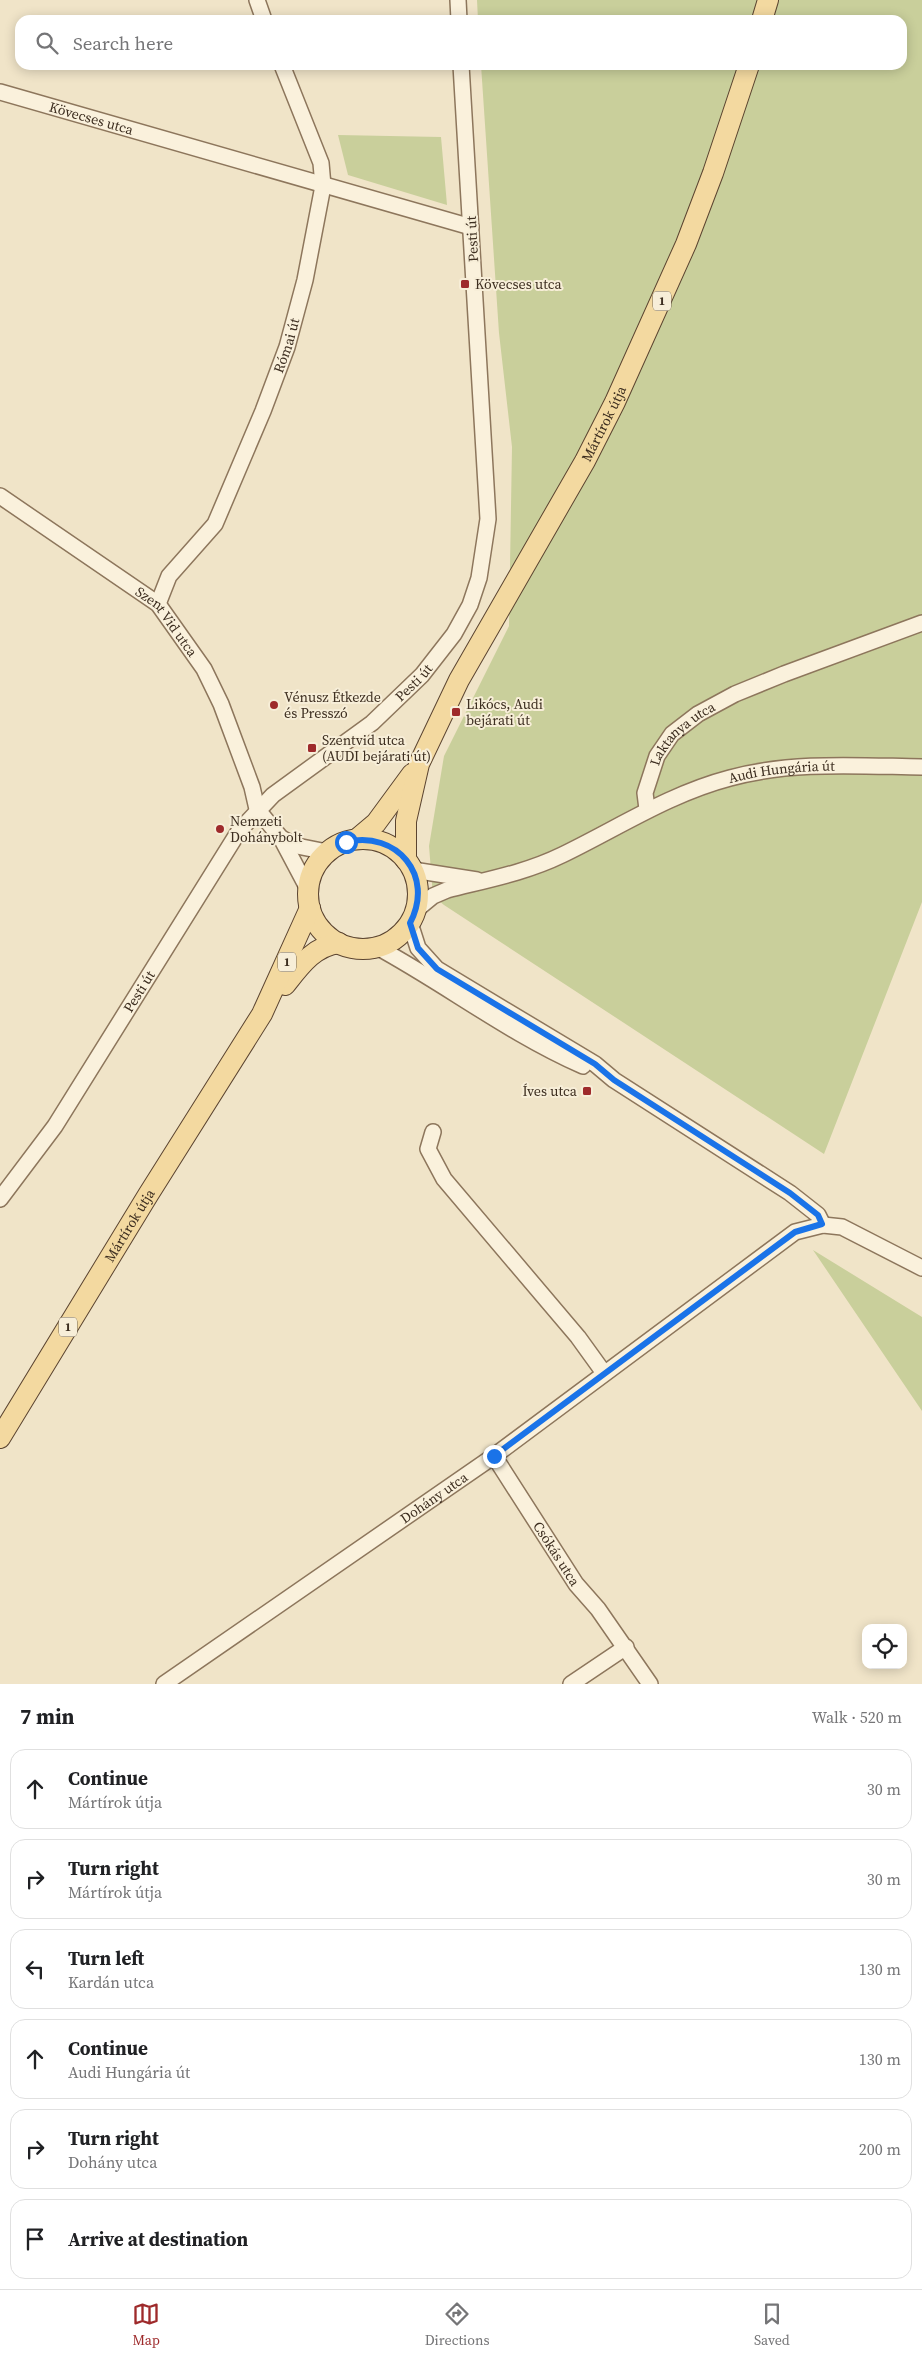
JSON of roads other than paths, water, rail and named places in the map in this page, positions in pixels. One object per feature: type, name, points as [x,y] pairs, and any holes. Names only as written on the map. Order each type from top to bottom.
[{"type":"main road","points":[[764,15],[768,0]]},
{"type":"main road","name":"Mártírok útja","points":[[356,839],[381,817],[419,764],[459,680],[581,469],[616,402],[686,244],[713,173],[746,70]]},
{"type":"main road","name":"Mártírok útja","points":[[413,916],[418,894],[410,865],[406,821],[419,764]]},
{"type":"main road","name":"Mártírok útja","points":[[262,1014],[309,899],[311,876],[327,852],[341,844],[356,839],[368,839],[384,843],[398,852],[410,865]]},
{"type":"main road","points":[[309,899],[324,932],[339,943],[358,948],[377,947],[396,938],[413,916]]},
{"type":"main road","name":"Mártírok útja","points":[[0,1438],[148,1195],[262,1014],[304,961],[317,950],[339,943]]},
{"type":"street","points":[[258,0],[262,15]]},
{"type":"street","points":[[458,0],[459,15]]},
{"type":"street","name":"Római út","points":[[158,604],[169,576],[215,524],[263,411],[287,348],[305,280],[323,186],[321,163],[284,70]]},
{"type":"street","name":"Pesti út","points":[[0,1199],[54,1126],[240,831],[258,809],[288,783],[372,723],[408,689],[422,675],[454,634],[470,605],[480,578],[488,519],[462,70]]},
{"type":"street","name":"Kövecses utca","points":[[0,92],[471,228]]},
{"type":"street","name":"Szent Vid utca","points":[[0,496],[158,604],[204,669],[221,704],[252,787],[258,809]]},
{"type":"street","name":"Laktanya utca","points":[[647,809],[645,793],[657,756],[672,734],[698,714],[735,694],[784,674],[922,623]]},
{"type":"street","name":"Audi Hungária út","points":[[647,809],[698,788],[766,770],[831,766],[922,767]]},
{"type":"street","points":[[258,809],[281,838],[309,899]]},
{"type":"street","points":[[647,809],[586,843],[535,867],[433,896],[413,916],[418,948],[437,969],[595,1064],[614,1080],[790,1193],[818,1215],[822,1224],[842,1227],[922,1268]]},
{"type":"street","points":[[281,838],[297,846],[327,852]]},
{"type":"street","points":[[410,865],[483,881]]},
{"type":"street","points":[[377,947],[471,1005],[556,1054],[614,1080]]},
{"type":"street","points":[[433,1132],[428,1149],[444,1179],[578,1337],[604,1373]]},
{"type":"street","name":"Dohány utca","points":[[164,1684],[494,1456],[795,1232],[822,1224]]},
{"type":"street","name":"Csókás utca","points":[[494,1456],[576,1584],[598,1609],[650,1684]]},
{"type":"street","points":[[571,1684],[626,1647]]},
{"type":"place","name":"Kövecses utca","points":[[465,284]]},
{"type":"place","name":"Vénusz Étkezde és Presszó","points":[[274,705]]},
{"type":"place","name":"Likócs, Audi bejárati út","points":[[456,712]]},
{"type":"place","name":"Szentvid utca (AUDI bejárati út)","points":[[312,748]]},
{"type":"place","name":"Nemzeti Dohánybolt","points":[[220,829]]},
{"type":"place","name":"Íves utca","points":[[587,1091]]}]
